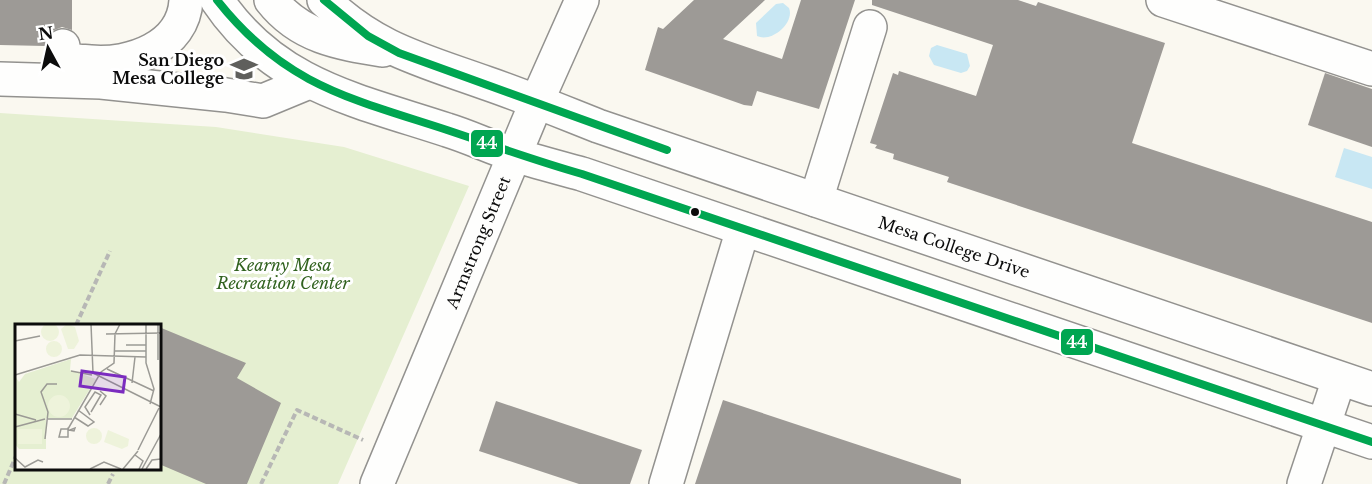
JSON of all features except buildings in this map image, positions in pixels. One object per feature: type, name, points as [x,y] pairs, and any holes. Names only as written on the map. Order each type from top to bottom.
[{"type":"street","points":[[63,46],[67,58],[81,61],[115,62],[144,55],[172,33],[182,20],[186,0]]},
{"type":"street","points":[[218,0],[243,32],[265,53],[282,67],[309,82],[514,155],[582,174],[1322,427],[1372,442]]},
{"type":"street","points":[[271,0],[299,27],[313,35],[342,44],[399,53]]},
{"type":"street","points":[[324,0],[368,36],[399,53]]},
{"type":"street","name":"Armstrong Street","points":[[377,484],[514,155],[582,0]]},
{"type":"street","points":[[1163,0],[1372,69]]},
{"type":"street","points":[[816,200],[870,27]]},
{"type":"street","name":"Mesa College Drive","points":[[399,53],[537,101],[598,126],[1372,389]]},
{"type":"street","points":[[0,79],[112,83],[263,101],[309,82]]},
{"type":"street","points":[[666,484],[742,229]]},
{"type":"street","points":[[1304,484],[1339,379]]},
{"type":"path","points":[[76,324],[110,251]]},
{"type":"path","points":[[261,484],[297,410],[354,435]]},
{"type":"path","points":[[4,484],[15,458]]},
{"type":"path","points":[[108,484],[113,474]]},
{"type":"green space","name":"Kearny Mesa Recreation Center","points":[[0,113],[216,127],[344,147],[469,186],[338,484],[0,484]]},
{"type":"water","points":[[783,3],[789,8],[790,14],[785,25],[769,37],[757,36],[756,23],[776,4]]},
{"type":"water","points":[[937,45],[967,54],[970,66],[967,71],[961,73],[934,65],[929,56],[931,48]]},
{"type":"water","points":[[1344,148],[1372,157],[1372,189],[1335,177]]},
{"type":"transit line","name":"44","points":[[217,0],[242,29],[267,52],[320,85],[349,97],[1372,442]]},
{"type":"transit line","name":"44","points":[[324,0],[368,36],[399,53],[667,150]]},
{"type":"place","name":"San Diego Mesa College","points":[[244,69]]}]
